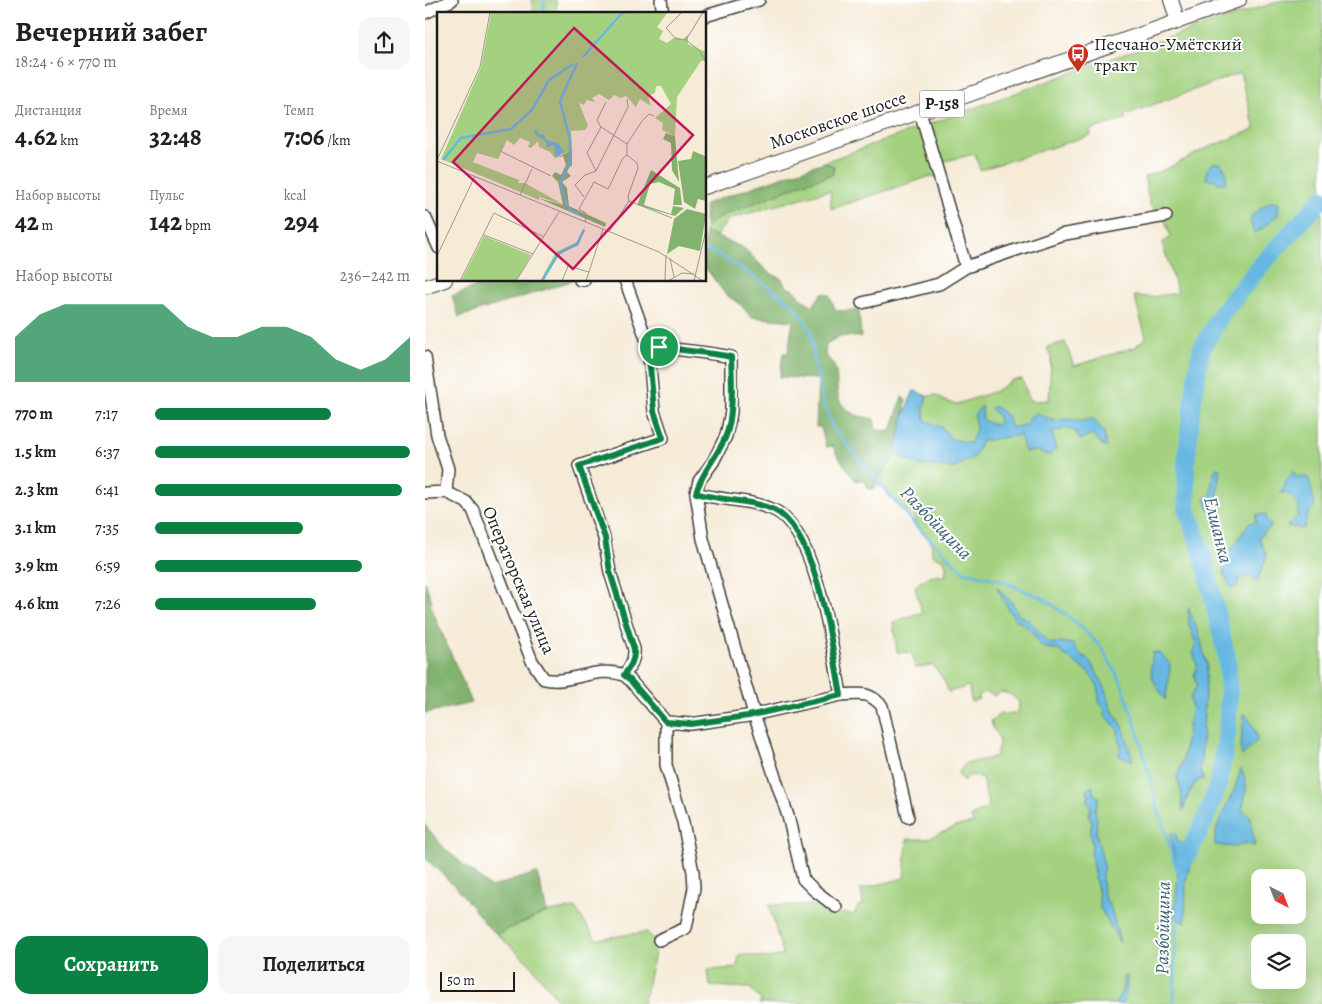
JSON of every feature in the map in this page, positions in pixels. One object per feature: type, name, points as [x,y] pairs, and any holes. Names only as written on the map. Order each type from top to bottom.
[{"type":"main road","points":[[1171,0],[1178,22]]},
{"type":"main road","name":"Московское шоссе","points":[[706,187],[1239,0]]},
{"type":"main road","points":[[425,287],[442,281]]},
{"type":"street","points":[[425,13],[452,0]]},
{"type":"street","points":[[706,16],[759,0]]},
{"type":"street","points":[[920,112],[966,267]]},
{"type":"street","points":[[862,303],[939,284],[966,267],[1060,235],[1166,216]]},
{"type":"street","points":[[425,217],[437,244]]},
{"type":"street","points":[[625,281],[648,344],[654,411],[663,438],[579,466],[605,538],[610,572],[634,649],[635,656],[632,664],[624,675],[666,722],[666,765],[683,822],[693,872],[694,888],[686,928],[659,940]]},
{"type":"street","points":[[648,344],[678,351],[718,354],[731,357],[731,412],[726,436],[713,462],[699,481],[696,493],[703,539],[754,714],[787,816],[803,878],[813,890],[836,907]]},
{"type":"street","points":[[425,357],[437,435],[447,469],[446,492],[425,493]]},
{"type":"street","name":"Операторская улица","points":[[446,492],[466,502],[473,510],[532,661],[544,679],[555,681],[590,673],[614,672],[624,675]]},
{"type":"street","points":[[696,493],[775,510],[788,520],[798,534],[817,580],[829,628],[841,695]]},
{"type":"street","points":[[666,722],[690,724],[754,714],[841,695],[862,694],[873,697],[882,706],[908,817]]},
{"type":"green space","points":[[531,0],[556,0],[557,12],[534,12]]},
{"type":"green space","points":[[1283,0],[1322,0],[1322,1004],[759,1004],[761,1000],[750,988],[710,986],[708,970],[736,968],[740,954],[768,958],[783,955],[769,905],[819,905],[834,912],[854,915],[858,906],[863,905],[861,889],[904,878],[907,839],[926,839],[958,826],[973,823],[971,816],[988,805],[982,778],[970,776],[966,777],[964,781],[958,773],[966,763],[996,756],[999,736],[993,729],[991,721],[1000,714],[1018,713],[1019,702],[1010,694],[1001,692],[995,696],[986,692],[979,695],[979,699],[971,702],[969,686],[948,692],[944,680],[933,665],[915,668],[912,653],[897,652],[893,622],[922,612],[915,587],[929,577],[945,577],[946,566],[944,560],[932,555],[930,541],[918,527],[914,516],[890,498],[881,486],[872,489],[896,454],[899,429],[914,391],[927,396],[937,395],[944,401],[957,404],[996,391],[1012,380],[1022,379],[1030,401],[1049,400],[1051,358],[1047,347],[1065,342],[1074,366],[1135,347],[1146,337],[1134,296],[1150,297],[1178,293],[1162,243],[1171,237],[1166,223],[1150,205],[1144,177],[1166,169],[1207,148],[1255,129],[1240,73],[1125,115],[1126,119],[1090,130],[1091,135],[980,170],[975,154],[937,163],[941,178],[931,176],[831,209],[830,190],[729,219],[716,236],[706,232],[706,227],[719,217],[807,182],[833,174],[834,166],[824,162],[1182,33]]},
{"type":"green space","points":[[824,162],[834,166],[833,174],[807,182],[719,217],[706,227],[706,204]]},
{"type":"green space","points":[[706,232],[744,248],[768,272],[782,279],[785,286],[796,291],[798,296],[813,306],[822,293],[829,294],[836,311],[859,310],[861,337],[840,336],[826,344],[825,355],[833,364],[837,377],[838,396],[841,402],[845,408],[854,414],[874,419],[876,430],[891,431],[902,397],[906,400],[896,454],[872,489],[869,490],[864,479],[856,481],[837,455],[833,446],[826,447],[821,427],[816,427],[818,379],[780,377],[783,353],[788,353],[793,321],[751,317],[740,304],[725,294],[706,268]]},
{"type":"green space","points":[[490,281],[572,281],[459,317],[452,296]]},
{"type":"green space","points":[[425,582],[432,602],[430,605],[472,703],[425,713]]},
{"type":"green space","points":[[425,825],[445,849],[490,887],[537,873],[547,912],[497,934],[488,927],[458,889],[425,858]]},
{"type":"green space","points":[[575,908],[596,939],[647,932],[657,945],[643,1004],[561,1004],[530,964],[497,934],[547,912]]},
{"type":"water","points":[[1213,163],[1219,163],[1225,169],[1227,174],[1225,183],[1206,179],[1207,170]]},
{"type":"water","points":[[1270,202],[1279,203],[1278,215],[1254,233],[1250,220],[1253,214]]},
{"type":"water","points":[[914,391],[927,396],[924,408],[925,420],[943,428],[951,439],[971,443],[976,429],[974,415],[982,406],[983,420],[994,425],[1000,423],[997,415],[991,408],[993,406],[1005,414],[1010,427],[1027,424],[1028,418],[1036,413],[1055,421],[1064,419],[1082,421],[1093,419],[1104,432],[1106,448],[1091,434],[1080,440],[1076,432],[1067,428],[1052,433],[1056,448],[1049,456],[1037,451],[1025,452],[1020,435],[982,441],[974,457],[954,468],[919,465],[896,454],[902,422]]},
{"type":"water","points":[[1216,468],[1220,469],[1217,500],[1210,503],[1216,516],[1220,517],[1224,523],[1219,535],[1205,499],[1212,493],[1212,480]]},
{"type":"water","points":[[1293,471],[1296,477],[1308,477],[1315,506],[1308,514],[1304,529],[1287,526],[1297,517],[1299,505],[1287,493],[1281,493],[1286,480]]},
{"type":"water","points":[[1266,514],[1267,521],[1272,526],[1259,538],[1267,556],[1257,581],[1249,576],[1240,578],[1236,588],[1230,587],[1224,574],[1223,554],[1230,552],[1249,523],[1256,522],[1256,515]]},
{"type":"water","points":[[997,587],[1013,604],[1019,616],[1030,621],[1051,644],[1060,642],[1073,644],[1078,652],[1089,660],[1104,685],[1112,710],[1123,726],[1133,761],[1119,756],[1121,745],[1118,729],[1105,715],[1105,710],[1099,702],[1098,686],[1088,672],[1058,650],[1042,647],[1030,630],[1015,619]]},
{"type":"water","points":[[1188,607],[1199,634],[1207,665],[1200,772],[1204,779],[1197,781],[1189,793],[1183,811],[1181,791],[1177,777],[1183,761],[1192,709],[1190,698],[1197,685],[1194,676],[1197,665],[1193,651],[1196,644],[1189,625]]},
{"type":"water","points":[[1153,652],[1161,654],[1170,664],[1165,700],[1151,673]]},
{"type":"water","points":[[1244,713],[1253,726],[1257,741],[1242,756],[1241,747]]},
{"type":"water","points":[[1241,769],[1246,784],[1246,794],[1242,810],[1250,817],[1255,846],[1244,843],[1235,847],[1215,845],[1216,830],[1235,788]]},
{"type":"water","points":[[1092,786],[1094,794],[1099,797],[1095,810],[1097,820],[1096,833],[1104,865],[1102,875],[1103,893],[1111,908],[1120,943],[1100,908],[1091,852],[1090,834],[1092,823],[1089,815],[1091,807],[1087,802],[1089,795],[1086,790]]},
{"type":"water","points":[[1175,833],[1178,841],[1183,844],[1192,842],[1195,837],[1198,837],[1186,880],[1185,923],[1174,918],[1178,875],[1170,834]]},
{"type":"water","points":[[1124,975],[1127,977],[1122,1004],[1115,1004],[1122,991]]},
{"type":"waterway","name":"Разбойщина","points":[[544,0],[544,12]]},
{"type":"waterway","name":"Елшанка","points":[[1186,858],[1206,818],[1219,782],[1227,733],[1229,693],[1227,658],[1203,556],[1187,510],[1186,465],[1192,406],[1201,350],[1222,313],[1261,265],[1322,199]]},
{"type":"waterway","name":"Разбойщина","points":[[706,250],[719,255],[756,278],[794,306],[811,330],[815,366],[823,402],[833,428],[918,528],[964,572],[1000,580],[1043,598],[1076,622],[1102,648],[1121,682],[1138,732],[1158,809],[1177,870]]},
{"type":"waterway","name":"Разбойщина","points":[[1174,1004],[1176,916]]},
{"type":"place","name":"Песчано-Умётский тракт","points":[[1078,73]]},
{"type":"route","points":[[648,344],[659,347],[731,357],[731,412],[726,436],[713,462],[699,481],[696,493],[775,510],[788,520],[798,534],[817,580],[829,628],[841,695],[748,716],[690,724],[666,722],[624,675],[632,664],[635,656],[634,649],[610,572],[605,538],[579,466],[663,438],[654,411],[648,344]]}]
